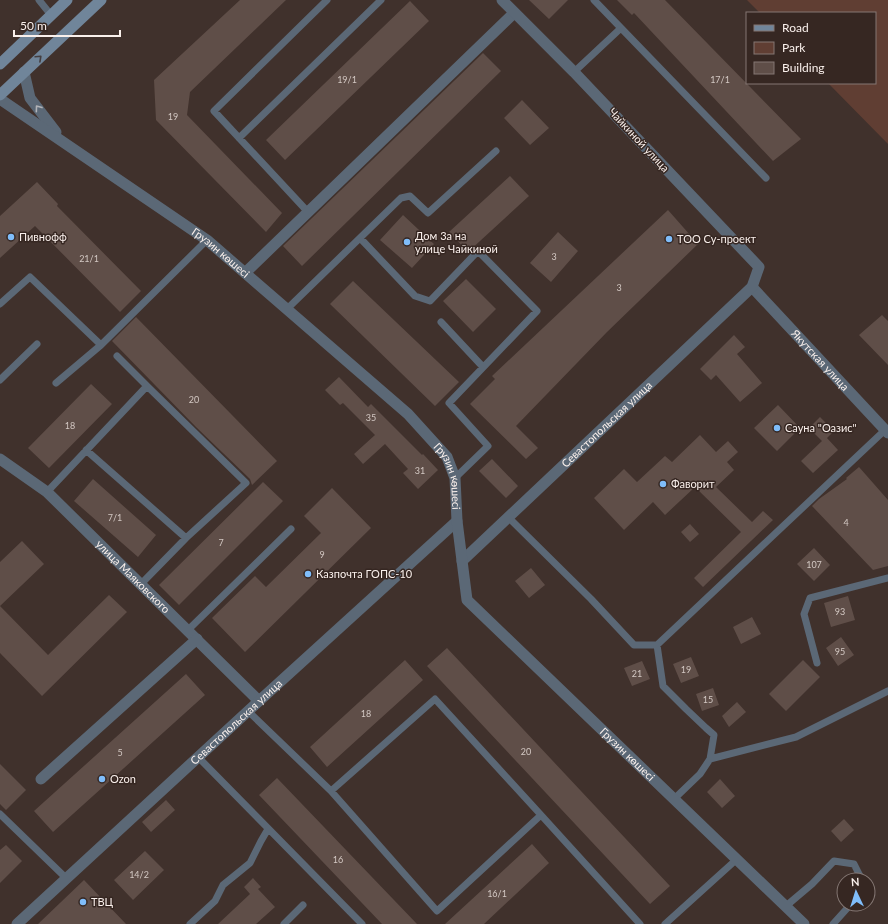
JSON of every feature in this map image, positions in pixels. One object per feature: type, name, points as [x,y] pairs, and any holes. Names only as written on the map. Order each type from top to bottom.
[{"type":"main road","points":[[0,64],[67,0]]},
{"type":"main road","points":[[0,95],[101,0]]},
{"type":"street","name":"Чайкиной улица","points":[[502,0],[574,72],[759,267],[752,287]]},
{"type":"street","points":[[245,273],[514,13]]},
{"type":"street","points":[[24,72],[30,98],[61,139]]},
{"type":"street","name":"Грузин көшесі","points":[[0,98],[207,240],[408,414],[447,457],[455,478],[457,521],[467,600],[804,924]]},
{"type":"street","name":"Якутская улица","points":[[752,287],[886,432]]},
{"type":"street","name":"Севастопольская улица","points":[[462,562],[752,287]]},
{"type":"street","name":"улица Маяковского","points":[[0,460],[47,492],[259,700]]},
{"type":"street","name":"Севастопольская улица","points":[[16,924],[259,700],[457,521]]},
{"type":"street","points":[[41,779],[197,639]]},
{"type":"lane","points":[[40,0],[51,15]]},
{"type":"lane","points":[[308,212],[214,112],[327,0]]},
{"type":"lane","points":[[239,138],[381,0]]},
{"type":"lane","points":[[594,0],[766,178]]},
{"type":"lane","points":[[574,72],[621,28]]},
{"type":"lane","points":[[287,309],[401,198],[410,196],[428,213],[496,150]]},
{"type":"lane","points":[[360,238],[415,296],[430,301],[478,252],[537,311],[449,403],[488,446],[455,478]]},
{"type":"lane","points":[[56,383],[101,345],[207,240]]},
{"type":"lane","points":[[0,304],[30,277],[101,345]]},
{"type":"lane","points":[[441,322],[483,368]]},
{"type":"lane","points":[[0,380],[37,344]]},
{"type":"lane","points":[[117,356],[246,483],[186,538],[141,584]]},
{"type":"lane","points":[[47,492],[147,386]]},
{"type":"lane","points":[[509,518],[591,599],[634,645],[657,645],[886,432]]},
{"type":"lane","points":[[86,450],[186,538]]},
{"type":"lane","points":[[188,630],[291,529]]},
{"type":"lane","points":[[817,664],[804,614],[810,598],[888,578]]},
{"type":"lane","points":[[657,645],[663,686],[714,735],[710,759],[700,774],[674,799]]},
{"type":"lane","points":[[710,759],[796,737],[888,691]]},
{"type":"lane","points":[[331,791],[435,699],[640,924]]},
{"type":"lane","points":[[248,711],[331,791],[437,912],[542,815]]},
{"type":"lane","points":[[198,757],[362,924]]},
{"type":"lane","points":[[1,818],[66,878]]},
{"type":"lane","points":[[190,924],[215,901],[223,886],[250,863],[268,829]]},
{"type":"lane","points":[[665,924],[737,859]]},
{"type":"lane","points":[[786,906],[812,884],[834,861],[854,864],[858,872]]},
{"type":"lane","points":[[284,924],[302,905]]},
{"type":"lane","points":[[833,924],[844,912]]},
{"type":"green space","points":[[747,0],[888,0],[888,144],[829,84],[876,84],[876,12],[759,12]]},
{"type":"building","points":[[240,0],[286,0],[190,92],[187,115],[282,213],[266,232],[156,120],[154,80]]},
{"type":"building","points":[[529,0],[568,0],[549,19]]},
{"type":"building","points":[[617,0],[665,0],[801,139],[773,161],[634,13],[632,15]]},
{"type":"building","points":[[410,1],[429,21],[285,160],[266,140]]},
{"type":"building","points":[[483,53],[501,71],[302,266],[283,246]]},
{"type":"building","points":[[522,100],[549,128],[530,145],[504,118]]},
{"type":"building","points":[[510,176],[529,196],[468,252],[449,232]]},
{"type":"building","points":[[37,182],[58,204],[57,206],[141,291],[120,312],[35,226],[0,258],[0,216]]},
{"type":"building","points":[[668,210],[698,244],[607,332],[516,426],[538,448],[526,459],[470,404],[495,379],[492,376]]},
{"type":"building","name":"Дом 3а на улице Чайкиной","points":[[403,215],[434,244],[412,268],[380,240]]},
{"type":"building","points":[[558,232],[578,251],[551,282],[530,263]]},
{"type":"building","points":[[466,279],[496,309],[473,332],[443,301]]},
{"type":"building","points":[[353,281],[459,382],[435,406],[330,304]]},
{"type":"building","points":[[882,315],[888,321],[888,365],[859,335]]},
{"type":"building","points":[[136,317],[277,461],[252,485],[250,479],[196,427],[112,341]]},
{"type":"building","points":[[734,335],[745,347],[737,354],[762,383],[740,402],[716,375],[711,380],[700,369]]},
{"type":"building","points":[[339,377],[368,407],[371,404],[438,470],[418,489],[403,473],[408,469],[385,444],[363,464],[354,454],[375,435],[343,403],[340,405],[325,390]]},
{"type":"building","points":[[91,384],[112,404],[49,468],[28,448]]},
{"type":"building","name":"Сауна \"Оазис\"","points":[[778,405],[800,428],[777,451],[754,428]]},
{"type":"building","points":[[820,417],[834,431],[827,438],[838,450],[813,473],[801,461],[822,441],[809,428]]},
{"type":"building","name":"Фаворит","points":[[700,435],[716,452],[728,441],[738,452],[727,462],[734,470],[716,487],[752,522],[763,511],[773,520],[703,587],[694,578],[741,532],[695,487],[665,515],[653,502],[624,530],[594,498],[624,469],[637,482],[665,456],[672,462]]},
{"type":"building","points":[[492,459],[518,486],[506,498],[479,471]]},
{"type":"building","points":[[859,467],[888,500],[888,566],[873,570],[812,506],[819,499],[847,479],[846,478]]},
{"type":"building","points":[[93,479],[156,535],[138,557],[74,501]]},
{"type":"building","points":[[263,482],[283,501],[179,605],[159,585]]},
{"type":"building","points":[[332,488],[371,528],[245,652],[212,618],[255,576],[266,587],[321,533],[304,516]]},
{"type":"building","points":[[690,524],[699,534],[690,542],[681,532]]},
{"type":"building","points":[[22,541],[44,564],[0,606],[0,562]]},
{"type":"building","points":[[814,548],[830,565],[814,581],[797,564]]},
{"type":"building","points":[[531,568],[545,585],[529,598],[515,581]]},
{"type":"building","points":[[109,595],[127,612],[42,696],[0,653],[0,606],[48,655]]},
{"type":"building","points":[[848,596],[855,620],[831,627],[824,603]]},
{"type":"building","points":[[752,617],[761,634],[741,644],[733,627]]},
{"type":"building","points":[[841,637],[854,655],[838,666],[826,648]]},
{"type":"building","points":[[447,648],[670,886],[650,904],[427,666]]},
{"type":"building","points":[[691,657],[699,676],[681,683],[673,664]]},
{"type":"building","points":[[405,660],[423,680],[327,767],[310,747]]},
{"type":"building","points":[[803,660],[820,677],[786,711],[769,694]]},
{"type":"building","points":[[642,661],[650,679],[632,686],[624,668]]},
{"type":"building","points":[[186,674],[205,695],[53,832],[34,811]]},
{"type":"building","points":[[713,688],[719,705],[702,711],[696,694]]},
{"type":"building","points":[[737,702],[746,712],[729,727],[722,716]]},
{"type":"building","points":[[0,764],[26,790],[6,810],[0,804]]},
{"type":"building","points":[[277,778],[417,924],[382,924],[259,795]]},
{"type":"building","points":[[720,779],[735,796],[722,808],[707,792]]},
{"type":"building","points":[[166,800],[175,810],[151,832],[142,822]]},
{"type":"building","points":[[844,819],[854,830],[841,842],[831,831]]},
{"type":"building","points":[[532,844],[549,863],[484,924],[445,924]]},
{"type":"building","points":[[6,845],[22,861],[0,883],[0,850]]},
{"type":"building","points":[[145,851],[164,870],[133,900],[114,880]]},
{"type":"building","points":[[253,878],[261,887],[258,889],[275,907],[256,924],[218,924],[250,894],[244,887]]},
{"type":"building","name":"ТВЦ","points":[[84,880],[126,924],[38,924]]},
{"type":"place","name":"Пивнофф","points":[[11,237]]},
{"type":"place","name":"ТОО Су-проект","points":[[669,239]]},
{"type":"place","name":"Дом 3а на улице Чайкиной","points":[[407,242]]},
{"type":"place","name":"Сауна \"Оазис\"","points":[[777,428]]},
{"type":"place","name":"Фаворит","points":[[663,484]]},
{"type":"place","name":"Казпочта ГОПС-10","points":[[308,574]]},
{"type":"place","name":"Ozon","points":[[102,779]]},
{"type":"place","name":"ТВЦ","points":[[83,902]]}]
